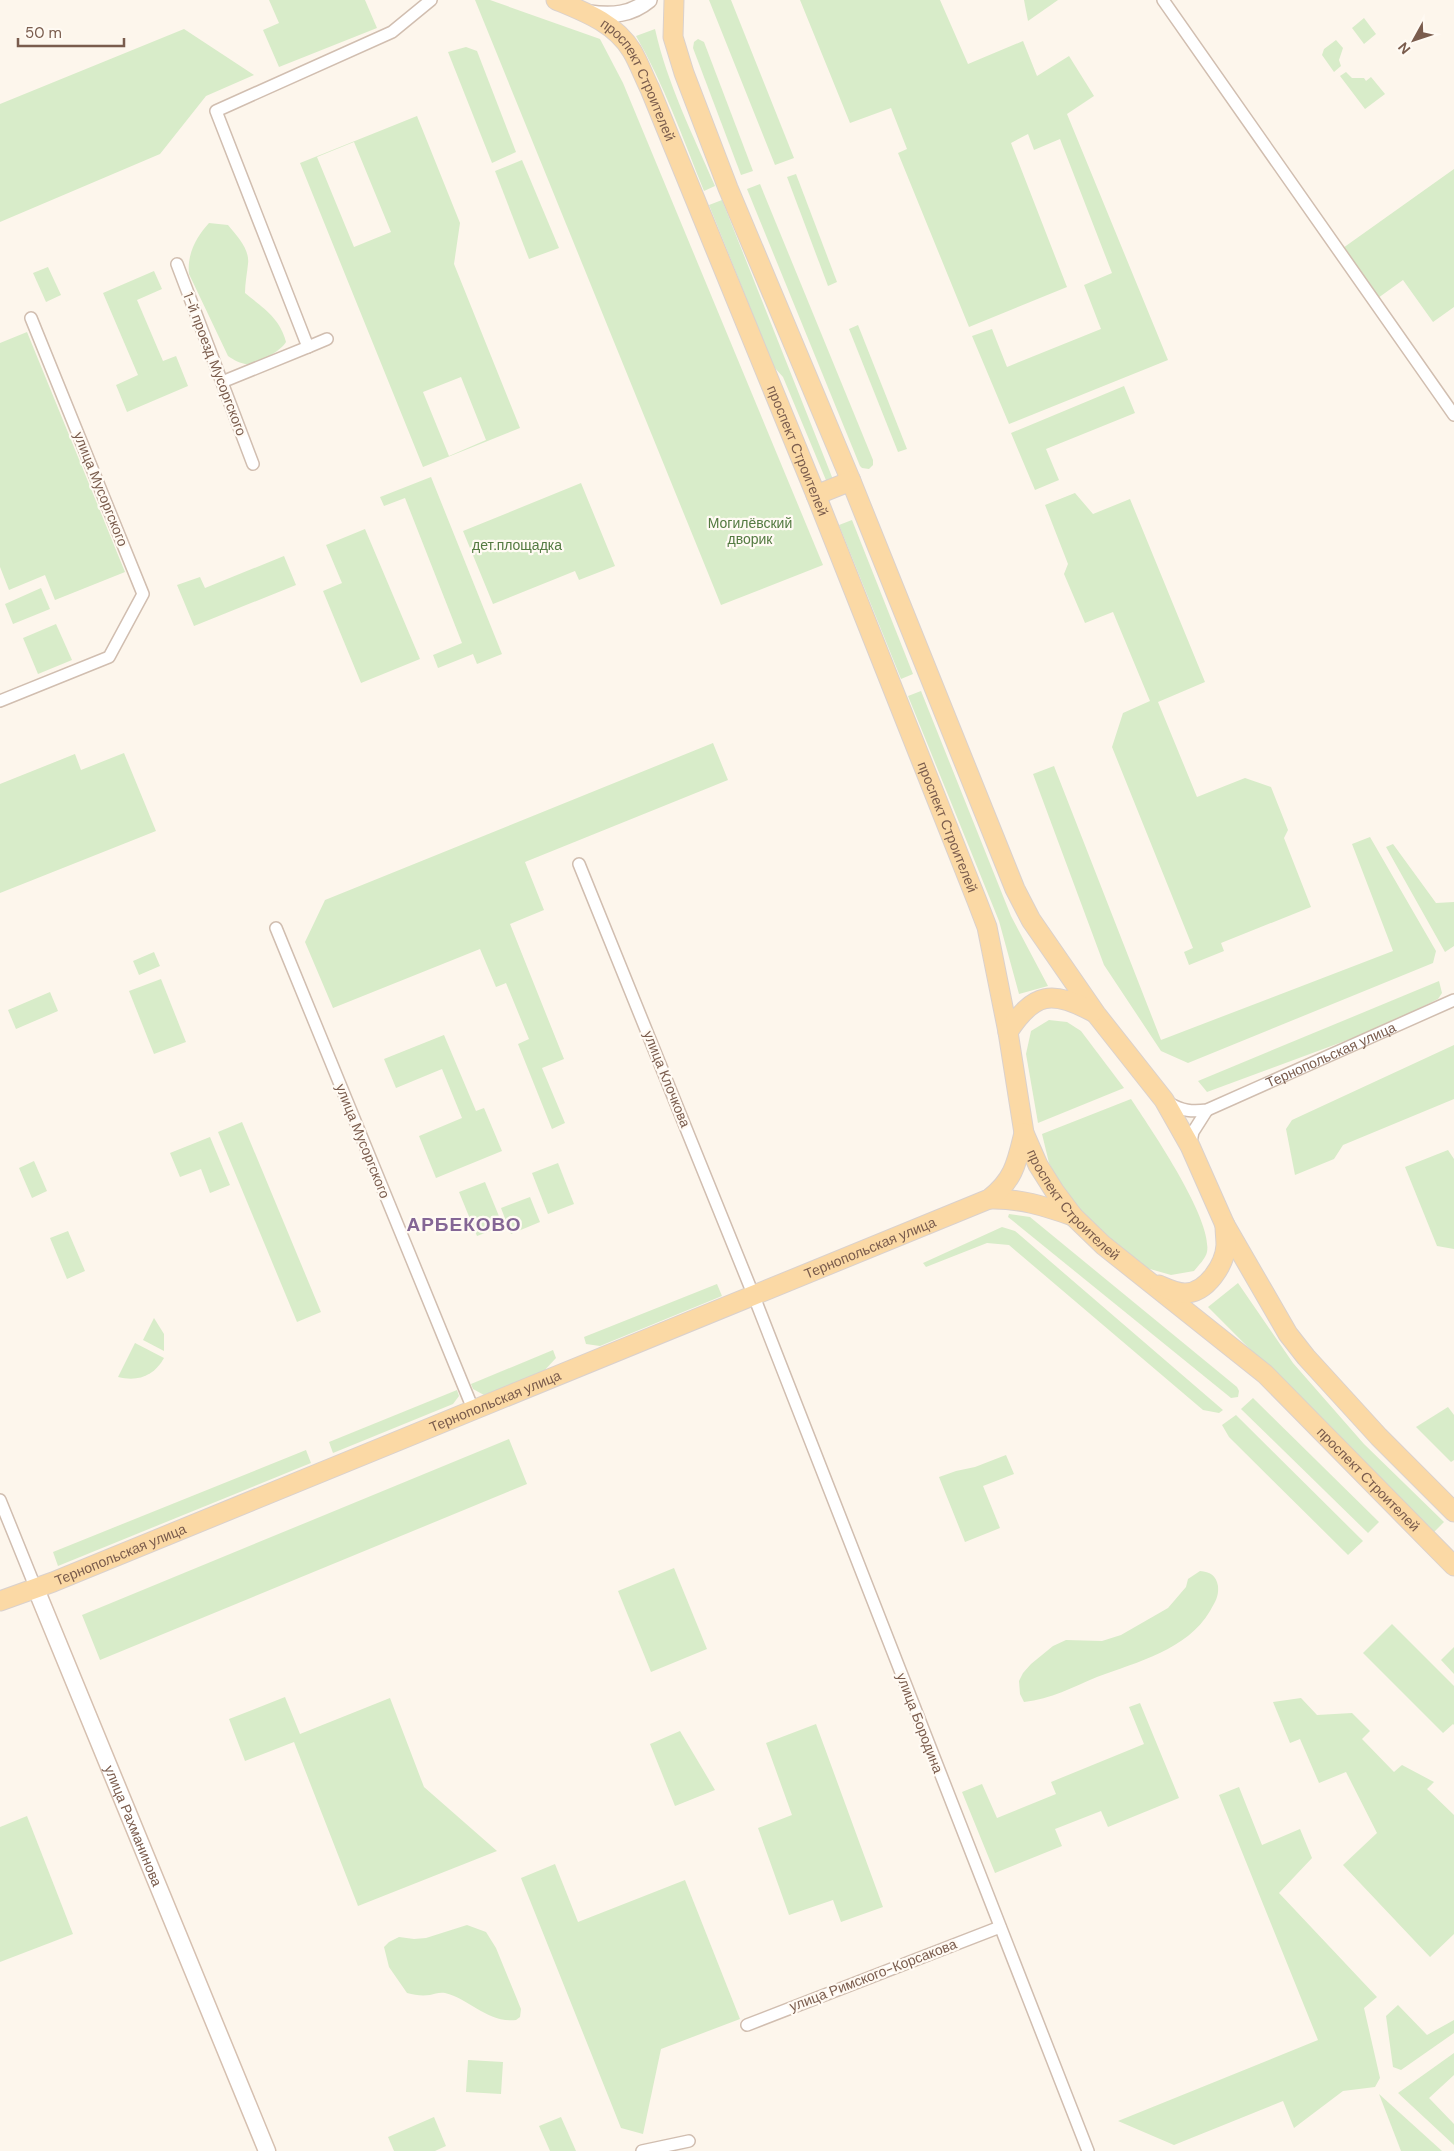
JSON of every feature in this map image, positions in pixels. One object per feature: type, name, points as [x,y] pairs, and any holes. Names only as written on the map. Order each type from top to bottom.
[{"type":"main road","name":"проспект Строителей","points":[[556,0],[601,20],[623,39],[631,50],[650,89],[816,496],[987,927],[1008,1032],[1024,1132],[1038,1166],[1073,1216],[1103,1245],[1265,1374],[1454,1566]]},
{"type":"main road","points":[[674,0],[673,37],[684,73],[728,188],[851,481],[1015,889],[1031,920],[1096,1014],[1164,1100],[1190,1146],[1225,1224],[1275,1313],[1306,1357],[1379,1437],[1454,1512]]},
{"type":"main road","points":[[816,496],[851,481]]},
{"type":"main road","points":[[1008,1032],[1029,1006],[1042,1000],[1056,998],[1072,1001],[1096,1014]]},
{"type":"main road","name":"Тернопольская улица","points":[[0,1601],[36,1588],[989,1199],[1010,1178],[1018,1162],[1024,1132]]},
{"type":"main road","name":"Тернопольская улица","points":[[989,1199],[1009,1198],[1032,1202],[1073,1216]]},
{"type":"main road","points":[[1142,1276],[1172,1291],[1187,1293],[1199,1288],[1211,1279],[1222,1264],[1226,1246],[1225,1224]]},
{"type":"main road","name":"улица Рахманинова","points":[[36,1588],[267,2151]]},
{"type":"street","points":[[308,347],[216,111],[392,32],[432,0]]},
{"type":"street","points":[[585,12],[619,15],[637,8],[649,0]]},
{"type":"street","points":[[1163,0],[1454,414]]},
{"type":"street","name":"1-й проезд Мусоргского","points":[[177,264],[253,464]]},
{"type":"street","name":"улица Мусоргского","points":[[0,701],[109,656],[143,594],[31,318]]},
{"type":"street","points":[[222,382],[327,339]]},
{"type":"street","name":"улица Клочкова","points":[[579,864],[754,1294]]},
{"type":"street","name":"улица Мусоргского","points":[[276,928],[473,1409]]},
{"type":"street","name":"Тернопольская улица","points":[[1164,1100],[1180,1110],[1193,1112],[1207,1110],[1454,1000]]},
{"type":"street","points":[[1190,1146],[1196,1127],[1207,1110]]},
{"type":"street","name":"улица Бородина","points":[[754,1294],[1088,2151]]},
{"type":"street","name":"улица Рахманинова","points":[[0,1500],[36,1588]]},
{"type":"street","name":"улица Римского-Корсакова","points":[[747,2025],[1000,1927]]},
{"type":"street","points":[[642,2151],[688,2141]]},
{"type":"green space","points":[[269,0],[365,0],[377,28],[279,67],[263,30],[279,23]]},
{"type":"green space","name":"Могилёвский дворик","points":[[475,0],[490,0],[600,39],[623,83],[823,565],[721,605]]},
{"type":"green space","points":[[709,0],[731,0],[794,158],[775,165]]},
{"type":"green space","points":[[800,0],[940,0],[968,64],[1023,41],[1037,76],[1069,56],[1094,96],[1067,114],[1168,360],[1009,424],[972,336],[992,329],[1007,367],[1101,329],[1084,285],[1112,273],[1060,139],[1034,150],[1028,134],[1011,143],[1067,287],[969,327],[898,153],[907,149],[891,108],[850,123]]},
{"type":"green space","points":[[1024,0],[1058,0],[1028,21]]},
{"type":"green space","points":[[1364,18],[1376,34],[1364,44],[1352,28]]},
{"type":"green space","points":[[184,29],[254,75],[206,96],[160,154],[0,222],[0,104]]},
{"type":"green space","points":[[655,29],[673,89],[715,186],[704,191],[664,92],[636,36]]},
{"type":"green space","points":[[698,39],[704,42],[753,171],[741,175],[693,48],[694,42]]},
{"type":"green space","points":[[1336,40],[1343,48],[1339,60],[1341,66],[1334,72],[1322,55],[1324,49]]},
{"type":"green space","points":[[466,47],[477,51],[516,152],[492,163],[448,52]]},
{"type":"green space","points":[[1346,72],[1352,78],[1364,78],[1366,81],[1371,77],[1385,94],[1365,109],[1340,76]]},
{"type":"green space","points":[[417,116],[460,223],[454,264],[520,428],[423,467],[300,163]],"holes":[[[354,142],[391,232],[354,247],[317,157]],[[461,377],[486,440],[449,456],[423,392]]]},
{"type":"green space","points":[[522,160],[559,248],[529,259],[495,171]]},
{"type":"green space","points":[[1454,169],[1454,307],[1433,322],[1403,280],[1378,298],[1343,248]]},
{"type":"green space","points":[[796,174],[837,282],[828,286],[787,177]]},
{"type":"green space","points":[[760,184],[873,460],[873,465],[869,469],[860,466],[747,189]]},
{"type":"green space","points":[[722,200],[834,482],[828,485],[783,377],[774,367],[709,205]]},
{"type":"green space","points":[[209,223],[228,225],[242,243],[248,258],[245,293],[275,320],[280,326],[286,342],[275,352],[254,363],[241,363],[228,356],[189,274],[189,260],[193,246]]},
{"type":"green space","points":[[48,267],[61,295],[46,302],[33,273]]},
{"type":"green space","points":[[154,271],[162,289],[137,300],[163,361],[176,356],[188,386],[127,412],[116,385],[138,375],[103,293]]},
{"type":"green space","points":[[858,325],[907,449],[898,452],[849,329]]},
{"type":"green space","points":[[27,332],[125,572],[55,600],[45,575],[9,590],[0,567],[0,343]]},
{"type":"green space","points":[[1124,386],[1135,413],[1046,449],[1059,480],[1035,490],[1011,433]]},
{"type":"green space","points":[[431,477],[502,654],[477,664],[473,654],[438,668],[433,655],[462,643],[405,498],[384,506],[380,497]]},
{"type":"green space","name":"дет.площадка","points":[[581,483],[615,566],[579,580],[575,571],[493,604],[463,531]]},
{"type":"green space","points":[[1075,493],[1093,514],[1130,499],[1205,682],[1158,702],[1197,797],[1245,778],[1271,787],[1288,830],[1284,838],[1311,907],[1221,943],[1224,951],[1189,965],[1184,952],[1193,948],[1112,747],[1123,713],[1150,701],[1113,612],[1085,623],[1064,574],[1068,564],[1045,505]]},
{"type":"green space","points":[[852,520],[913,674],[901,679],[839,525]]},
{"type":"green space","points":[[365,529],[420,659],[361,683],[323,591],[342,583],[326,545]]},
{"type":"green space","points":[[284,556],[296,585],[194,626],[177,585],[200,577],[205,588]]},
{"type":"green space","points":[[41,588],[50,609],[13,624],[5,604]]},
{"type":"green space","points":[[56,624],[72,660],[38,674],[23,638]]},
{"type":"green space","points":[[921,691],[1011,916],[1048,986],[1019,994],[999,921],[908,696]]},
{"type":"green space","points":[[713,743],[728,780],[525,862],[544,910],[510,924],[564,1059],[542,1068],[565,1123],[552,1129],[518,1044],[529,1039],[506,983],[496,987],[480,949],[333,1008],[305,942],[325,900]]},
{"type":"green space","points":[[124,753],[156,831],[0,893],[0,784],[75,754],[81,770]]},
{"type":"green space","points":[[1054,766],[1161,1040],[1393,951],[1352,844],[1370,837],[1436,951],[1433,963],[1188,1063],[1161,1051],[1104,965],[1033,774]]},
{"type":"green space","points":[[1393,844],[1436,903],[1454,902],[1454,946],[1445,952],[1386,847]]},
{"type":"green space","points":[[154,952],[160,966],[139,975],[133,961]]},
{"type":"green space","points":[[161,979],[186,1042],[154,1054],[129,991]]},
{"type":"green space","points":[[1439,981],[1442,993],[1438,999],[1380,1028],[1207,1092],[1198,1081]]},
{"type":"green space","points":[[50,992],[58,1011],[16,1029],[8,1010]]},
{"type":"green space","points":[[1049,1020],[1067,1022],[1081,1031],[1124,1088],[1038,1123],[1026,1054],[1031,1031]]},
{"type":"green space","points":[[444,1035],[476,1111],[484,1108],[502,1151],[436,1178],[419,1136],[462,1118],[442,1069],[396,1088],[384,1059]]},
{"type":"green space","points":[[1454,1045],[1454,1099],[1343,1145],[1334,1159],[1295,1175],[1286,1129],[1292,1120]]},
{"type":"green space","points":[[1131,1099],[1165,1151],[1191,1197],[1200,1218],[1206,1237],[1207,1252],[1194,1271],[1171,1275],[1143,1267],[1083,1217],[1064,1192],[1049,1163],[1042,1134]]},
{"type":"green space","points":[[242,1122],[321,1312],[297,1322],[218,1132]]},
{"type":"green space","points":[[210,1137],[230,1185],[210,1193],[201,1169],[180,1177],[170,1153]]},
{"type":"green space","points":[[1448,1150],[1454,1159],[1454,1249],[1437,1246],[1405,1167]]},
{"type":"green space","points":[[34,1161],[47,1191],[32,1198],[19,1168]]},
{"type":"green space","points":[[558,1163],[574,1204],[548,1214],[532,1173]]},
{"type":"green space","points":[[485,1182],[503,1226],[477,1236],[459,1192]]},
{"type":"green space","points":[[530,1197],[540,1222],[511,1234],[501,1208]]},
{"type":"green space","points":[[1009,1214],[1030,1217],[1237,1387],[1239,1391],[1238,1397],[1231,1398],[1008,1217]]},
{"type":"green space","points":[[1002,1227],[1015,1231],[1223,1410],[1219,1413],[1203,1410],[1009,1245],[987,1243],[926,1267],[923,1263]]},
{"type":"green space","points":[[68,1231],[85,1271],[67,1279],[50,1238]]},
{"type":"green space","points":[[1238,1283],[1293,1363],[1364,1444],[1444,1522],[1433,1533],[1208,1307]]},
{"type":"green space","points":[[717,1284],[722,1296],[600,1346],[586,1344],[584,1337]]},
{"type":"green space","points":[[154,1318],[164,1334],[164,1351],[143,1340]]},
{"type":"green space","points":[[135,1343],[164,1358],[155,1369],[145,1376],[132,1379],[118,1377]]},
{"type":"green space","points":[[553,1350],[556,1358],[543,1372],[484,1395],[473,1389],[471,1384]]},
{"type":"green space","points":[[457,1390],[459,1396],[453,1404],[333,1453],[329,1442]]},
{"type":"green space","points":[[1253,1398],[1379,1522],[1368,1533],[1241,1409]]},
{"type":"green space","points":[[1448,1407],[1454,1415],[1454,1460],[1451,1462],[1416,1427]]},
{"type":"green space","points":[[1236,1415],[1363,1541],[1348,1555],[1229,1437],[1222,1425]]},
{"type":"green space","points":[[509,1439],[527,1484],[100,1660],[82,1615]]},
{"type":"green space","points":[[306,1450],[311,1463],[58,1566],[53,1552]]},
{"type":"green space","points":[[1006,1455],[1014,1474],[983,1486],[1000,1528],[965,1542],[939,1477],[975,1467]]},
{"type":"green space","points":[[674,1568],[707,1649],[651,1672],[618,1591]]},
{"type":"green space","points":[[1200,1571],[1210,1573],[1214,1577],[1218,1586],[1218,1593],[1210,1611],[1188,1636],[1175,1645],[1144,1660],[1053,1695],[1024,1702],[1020,1694],[1019,1681],[1023,1673],[1053,1646],[1066,1640],[1102,1641],[1121,1635],[1168,1608],[1186,1587],[1188,1579]]},
{"type":"green space","points":[[1392,1624],[1454,1686],[1454,1725],[1443,1733],[1363,1653]]},
{"type":"green space","points":[[1454,1647],[1454,1674],[1441,1660]]},
{"type":"green space","points":[[285,1697],[300,1734],[390,1698],[424,1787],[497,1851],[358,1906],[294,1742],[245,1761],[229,1719]]},
{"type":"green space","points":[[1301,1698],[1317,1715],[1352,1713],[1370,1731],[1362,1739],[1394,1772],[1402,1765],[1434,1782],[1427,1789],[1454,1815],[1454,1934],[1430,1957],[1343,1865],[1377,1833],[1346,1772],[1319,1783],[1300,1739],[1290,1743],[1273,1702]]},
{"type":"green space","points":[[1140,1703],[1179,1798],[1108,1827],[1101,1811],[1055,1829],[1062,1846],[995,1873],[962,1792],[982,1784],[997,1818],[1056,1794],[1051,1782],[1144,1744],[1129,1707]]},
{"type":"green space","points":[[816,1724],[883,1907],[841,1922],[833,1900],[789,1915],[758,1828],[792,1815],[766,1743]]},
{"type":"green space","points":[[680,1731],[715,1790],[675,1806],[650,1744]]},
{"type":"green space","points":[[1239,1787],[1262,1845],[1300,1829],[1312,1858],[1279,1893],[1377,1997],[1364,2008],[1380,2078],[1375,2087],[1343,2091],[1294,2128],[1283,2101],[1174,2145],[1118,2121],[1318,2040],[1219,1795]]},
{"type":"green space","points":[[27,1816],[73,1934],[0,1962],[0,1827]]},
{"type":"green space","points":[[555,1864],[578,1922],[685,1880],[740,2019],[661,2049],[643,2134],[621,2128],[521,1878]]},
{"type":"green space","points":[[467,1925],[486,1932],[496,1948],[521,2009],[520,2017],[516,2020],[496,2018],[463,2000],[445,1993],[415,1995],[407,1993],[389,1967],[384,1947],[389,1942],[399,1937],[426,1938]]},
{"type":"green space","points":[[1398,2005],[1427,2035],[1454,2020],[1454,2033],[1401,2070],[1393,2067],[1386,2016]]},
{"type":"green space","points":[[1454,2053],[1454,2075],[1429,2098],[1454,2124],[1454,2145],[1398,2093]]},
{"type":"green space","points":[[468,2060],[503,2062],[501,2094],[466,2092]]},
{"type":"green space","points":[[1379,2094],[1442,2151],[1401,2151]]},
{"type":"green space","points":[[434,2117],[446,2146],[435,2151],[394,2151],[388,2137]]},
{"type":"green space","points":[[561,2117],[576,2151],[550,2151],[539,2126]]},
{"type":"district","name":"АРБЕКОВО","points":[[464,1224]]}]
